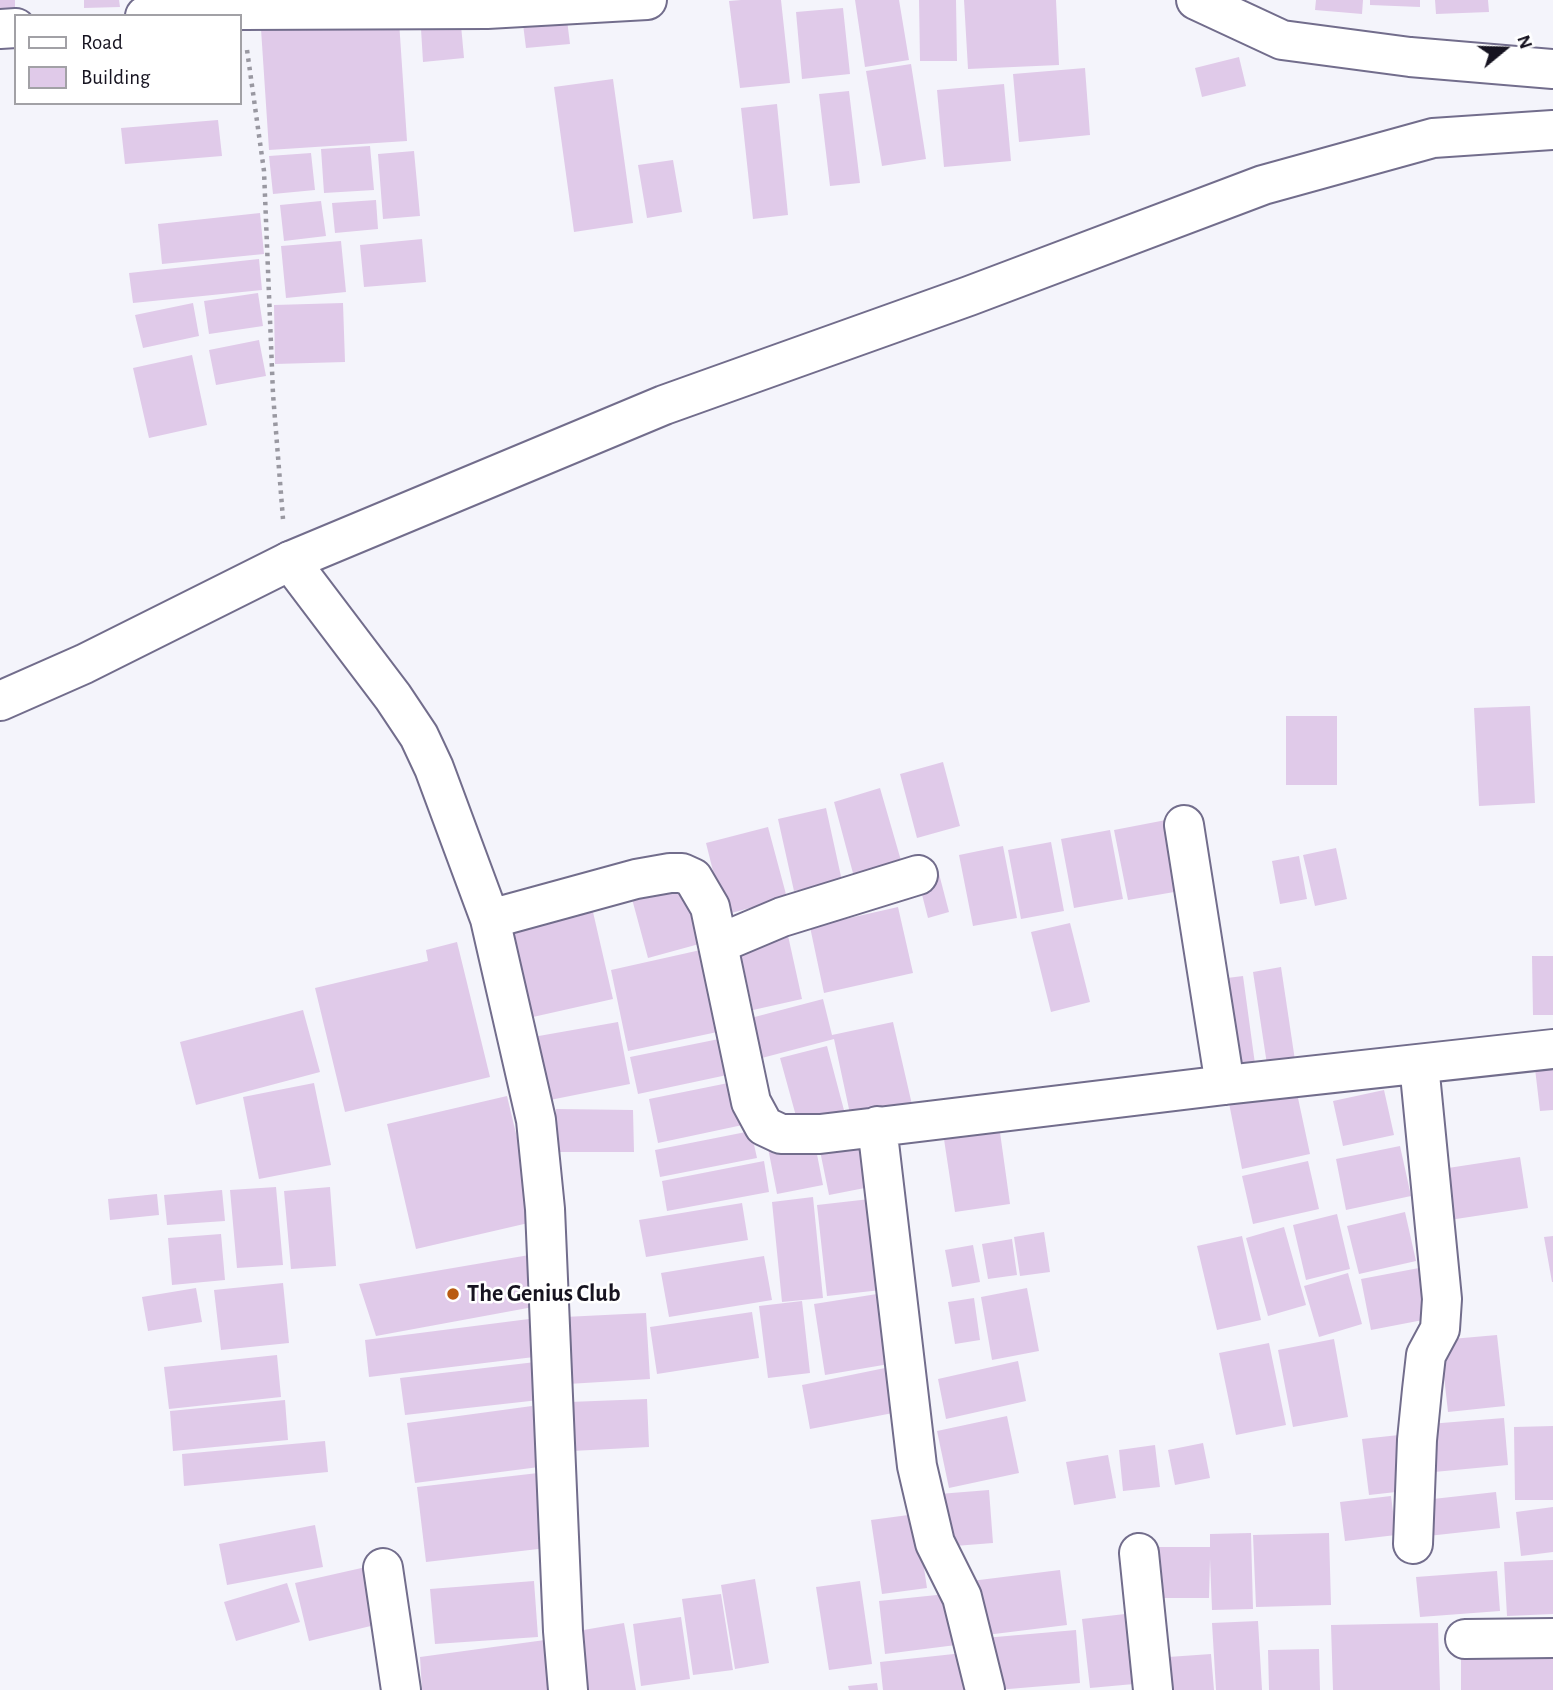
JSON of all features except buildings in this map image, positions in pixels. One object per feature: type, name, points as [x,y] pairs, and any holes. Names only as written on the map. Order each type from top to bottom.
[{"type":"street","points":[[177,14],[242,10],[487,9],[647,0]]},
{"type":"street","points":[[1196,0],[1282,40],[1410,57],[1553,69]]},
{"type":"street","points":[[0,701],[84,664],[290,561],[664,405],[969,296],[1263,185],[1433,138],[1553,130]]},
{"type":"street","points":[[290,561],[419,736],[434,768],[490,919],[536,1120],[545,1209],[563,1631],[568,1690]]},
{"type":"street","points":[[1184,825],[1225,1085]]},
{"type":"street","points":[[490,919],[636,879],[682,873],[693,878],[710,907],[751,1102],[764,1126],[780,1134],[820,1134],[1553,1049]]},
{"type":"street","points":[[718,944],[782,918],[918,875]]},
{"type":"street","points":[[1413,1544],[1417,1440],[1426,1355],[1440,1329],[1442,1299],[1419,1064]]},
{"type":"street","points":[[877,1126],[917,1466],[935,1543],[962,1597],[985,1690]]},
{"type":"street","points":[[1139,1553],[1153,1690]]},
{"type":"street","points":[[383,1568],[401,1690]]},
{"type":"street","points":[[1465,1639],[1553,1638]]},
{"type":"path","points":[[242,10],[264,171],[280,506],[290,561]]},
{"type":"place","name":"The Genius Club","points":[[453,1294]]}]
